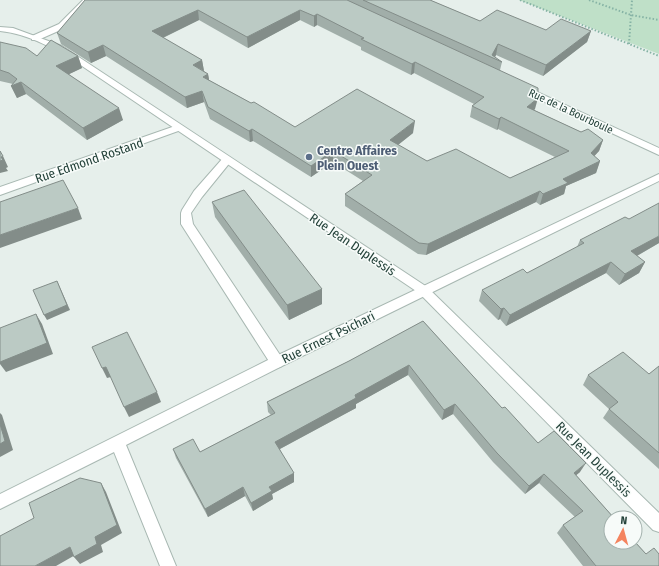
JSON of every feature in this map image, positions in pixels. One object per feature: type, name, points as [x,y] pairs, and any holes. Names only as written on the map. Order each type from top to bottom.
[{"type":"street","points":[[35,38],[62,26],[87,0]]},
{"type":"street","name":"Rue Jean Duplessis","points":[[0,28],[35,38],[59,48],[85,64],[178,128],[423,290],[659,524]]},
{"type":"street","name":"Rue de la Bourboule","points":[[516,86],[659,152]]},
{"type":"street","name":"Rue Edmond Rostand","points":[[0,191],[178,128]]},
{"type":"street","points":[[227,160],[198,194],[186,213],[187,224],[277,362]]},
{"type":"street","name":"Rue Ernest Psichari","points":[[0,502],[277,362],[659,177]]},
{"type":"street","points":[[118,443],[168,566]]},
{"type":"path","points":[[520,0],[659,56]]},
{"type":"path","points":[[590,0],[631,15],[659,20]]},
{"type":"path","points":[[629,44],[632,0]]},
{"type":"green space","points":[[519,0],[659,0],[659,54]]},
{"type":"building","points":[[85,0],[347,0],[538,88],[538,98],[527,107],[581,132],[588,129],[603,140],[591,153],[600,161],[563,179],[568,183],[543,194],[540,191],[428,244],[419,243],[345,194],[372,175],[333,151],[311,166],[252,129],[249,131],[208,107],[202,91],[185,97],[103,45],[88,52],[57,33]],"holes":[[[198,10],[247,37],[300,10],[314,16],[317,14],[364,38],[361,39],[412,64],[415,62],[484,97],[472,106],[499,119],[501,117],[569,151],[510,178],[456,149],[427,161],[390,140],[415,121],[357,89],[295,127],[254,102],[251,103],[203,77],[208,74],[193,65],[202,60],[152,31]]]},
{"type":"building","points":[[363,0],[430,0],[480,21],[497,10],[546,30],[561,19],[591,31],[546,65],[498,44],[492,55],[502,62]]},
{"type":"building","points":[[51,40],[78,56],[56,66],[119,108],[83,128],[21,82],[11,86],[17,79],[9,73],[0,70],[0,42],[26,48],[37,56]]},
{"type":"building","points":[[0,151],[3,156],[1,157],[3,160],[0,161]]},
{"type":"building","points":[[63,180],[78,208],[0,235],[0,202]]},
{"type":"building","points":[[244,190],[322,289],[287,305],[212,202]]},
{"type":"building","points":[[659,203],[659,236],[631,251],[645,262],[625,274],[611,262],[510,315],[504,308],[501,309],[482,290],[523,269],[527,273],[584,243],[580,240],[625,217],[629,219]]},
{"type":"building","points":[[57,281],[67,305],[44,315],[33,290]]},
{"type":"building","points":[[36,314],[47,343],[0,362],[0,328]]},
{"type":"building","points":[[423,321],[502,408],[505,407],[538,443],[554,431],[586,463],[574,473],[607,510],[603,510],[603,550],[642,550],[646,554],[654,548],[659,554],[659,566],[596,566],[563,525],[583,511],[544,474],[529,486],[497,453],[455,404],[444,410],[409,365],[355,395],[356,398],[275,442],[294,473],[269,487],[272,491],[251,503],[243,487],[205,509],[173,449],[193,439],[200,452],[275,413],[267,402],[349,361]]},
{"type":"building","points":[[127,332],[157,392],[124,407],[106,367],[102,368],[92,347]]},
{"type":"building","points":[[623,352],[649,374],[659,366],[659,453],[609,409],[618,402],[588,375]]},
{"type":"building","points":[[0,424],[5,441],[0,444]]},
{"type":"building","points":[[80,478],[101,483],[117,525],[95,537],[97,544],[74,557],[70,547],[35,566],[0,566],[0,536],[34,518],[29,503]]},
{"type":"place","name":"Centre Affaires Plein Ouest","points":[[309,157]]}]
